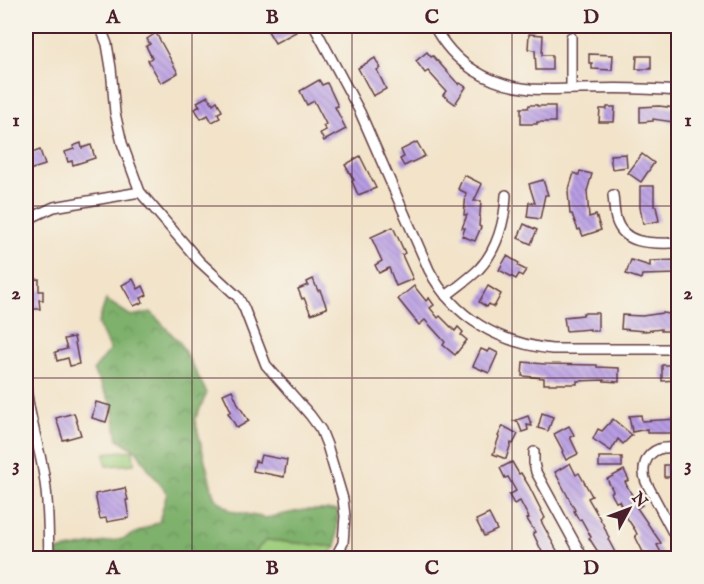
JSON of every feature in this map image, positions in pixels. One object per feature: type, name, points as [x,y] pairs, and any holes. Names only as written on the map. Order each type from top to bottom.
[{"type":"street","points":[[100,26],[111,68],[115,113],[122,143],[140,192],[199,261],[238,297],[266,365],[321,430],[343,499],[345,516],[343,543],[335,558]]},
{"type":"street","points":[[314,26],[360,112],[429,270],[446,296],[466,316],[493,333],[523,344],[552,349],[678,349]]},
{"type":"street","points":[[434,26],[451,52],[471,69],[488,79],[519,88],[678,91]]},
{"type":"street","points":[[571,37],[571,88]]},
{"type":"street","points":[[26,220],[54,207],[140,192]]},
{"type":"street","points":[[446,296],[480,267],[487,257],[500,231],[506,195]]},
{"type":"street","points":[[613,195],[619,225],[633,239],[643,243],[678,243]]},
{"type":"street","points":[[26,387],[29,413],[43,470],[49,558]]},
{"type":"street","points":[[678,448],[658,449],[649,456],[643,471],[646,482],[678,542]]},
{"type":"street","points":[[534,452],[536,472],[583,558]]},
{"type":"green space","points":[[106,300],[131,316],[151,312],[180,343],[207,393],[195,420],[214,497],[231,511],[266,518],[304,510],[338,510],[336,547],[267,540],[257,549],[255,558],[56,558],[56,551],[123,539],[159,522],[167,493],[137,451],[118,439],[111,403],[93,371],[110,350],[98,324]]},
{"type":"green space","points":[[133,450],[134,464],[106,466],[105,453]]},
{"type":"green space","points":[[267,540],[336,547],[326,558],[255,558],[257,549]]},
{"type":"building","points":[[265,26],[293,26],[296,32],[275,43]]},
{"type":"building","points":[[156,33],[178,73],[161,83],[148,60],[152,58],[146,46],[150,44],[147,39]]},
{"type":"building","points":[[529,34],[543,35],[542,55],[552,55],[552,70],[536,70],[535,50],[528,49]]},
{"type":"building","points":[[427,52],[459,85],[460,83],[466,87],[455,104],[443,95],[446,91],[428,71],[425,73],[416,61]]},
{"type":"building","points":[[589,54],[613,55],[612,70],[592,69]]},
{"type":"building","points":[[637,56],[651,56],[651,69],[636,69]]},
{"type":"building","points":[[375,58],[380,68],[377,70],[386,89],[373,96],[358,68]]},
{"type":"building","points":[[319,80],[322,85],[327,83],[346,129],[324,141],[320,133],[326,130],[323,126],[326,124],[314,101],[307,105],[300,91]]},
{"type":"building","points":[[208,96],[213,104],[217,101],[222,111],[218,113],[220,118],[212,122],[208,115],[201,119],[195,109],[200,106],[197,102]]},
{"type":"building","points":[[529,105],[555,106],[555,122],[521,124],[521,108],[528,108]]},
{"type":"building","points":[[607,107],[615,107],[614,122],[599,122],[600,109],[607,109]]},
{"type":"building","points":[[640,107],[675,108],[673,122],[653,119],[653,121],[640,122]]},
{"type":"building","points":[[417,142],[425,156],[404,166],[400,159],[404,157],[401,150]]},
{"type":"building","points":[[81,143],[82,148],[91,145],[95,158],[73,165],[72,161],[68,162],[65,152]]},
{"type":"building","points":[[40,150],[45,165],[26,171],[26,155]]},
{"type":"building","points":[[626,154],[627,167],[612,169],[610,155]]},
{"type":"building","points":[[642,154],[654,163],[641,182],[628,173]]},
{"type":"building","points":[[360,156],[376,188],[358,195],[352,181],[354,180],[345,165]]},
{"type":"building","points":[[580,171],[592,174],[587,191],[589,217],[596,215],[601,230],[583,236],[570,214],[568,192],[574,173],[579,175]]},
{"type":"building","points":[[464,175],[482,184],[474,201],[481,201],[479,226],[481,227],[475,241],[462,236],[465,228],[462,228],[467,215],[464,215],[466,193],[458,189]]},
{"type":"building","points":[[543,180],[548,195],[545,195],[540,219],[527,217],[529,202],[535,203],[529,184]]},
{"type":"building","points":[[640,186],[654,186],[654,206],[656,206],[659,221],[643,224]]},
{"type":"building","points":[[524,224],[537,230],[531,244],[518,238]]},
{"type":"building","points":[[393,227],[405,253],[402,255],[413,279],[396,286],[389,268],[379,273],[375,265],[382,261],[371,237]]},
{"type":"building","points":[[507,256],[526,270],[522,276],[519,274],[516,279],[499,270]]},
{"type":"building","points":[[631,260],[650,266],[650,261],[678,260],[678,274],[642,275],[641,279],[626,274]]},
{"type":"building","points":[[39,279],[39,291],[43,291],[43,300],[39,300],[40,309],[27,309],[26,280]]},
{"type":"building","points":[[133,279],[138,289],[143,286],[147,295],[141,298],[143,302],[134,306],[122,285]]},
{"type":"building","points":[[313,279],[327,308],[311,314],[298,289],[308,285],[307,282]]},
{"type":"building","points":[[414,286],[426,301],[429,298],[434,305],[430,308],[438,318],[440,316],[455,331],[458,327],[463,332],[461,335],[467,340],[455,355],[443,345],[445,342],[425,320],[419,325],[398,299]]},
{"type":"building","points":[[488,286],[501,294],[494,307],[489,304],[487,307],[479,302]]},
{"type":"building","points":[[583,313],[598,313],[598,331],[590,331],[590,329],[566,331],[564,317],[583,315]]},
{"type":"building","points":[[663,313],[677,315],[677,331],[621,329],[622,315],[642,316]]},
{"type":"building","points":[[74,337],[79,364],[70,366],[68,358],[57,361],[55,352],[67,349],[64,339]]},
{"type":"building","points":[[481,349],[488,352],[490,349],[498,353],[489,373],[473,366]]},
{"type":"building","points":[[523,362],[619,368],[619,382],[604,380],[577,381],[577,384],[544,384],[544,378],[522,376]]},
{"type":"building","points":[[662,365],[677,365],[677,380],[662,381]]},
{"type":"building","points":[[232,390],[249,421],[237,428],[228,413],[231,411],[223,394]]},
{"type":"building","points":[[96,402],[111,406],[106,422],[92,418]]},
{"type":"building","points":[[74,413],[81,435],[63,440],[56,418]]},
{"type":"building","points":[[542,413],[553,417],[548,431],[538,428]]},
{"type":"building","points":[[641,415],[642,421],[678,419],[678,433],[647,433],[647,429],[632,432],[629,416]]},
{"type":"building","points":[[528,416],[532,426],[527,425],[528,430],[522,432],[518,422],[514,421]]},
{"type":"building","points":[[613,419],[632,435],[623,444],[618,439],[611,451],[593,439],[598,429],[602,431]]},
{"type":"building","points":[[503,426],[518,434],[513,444],[511,443],[506,459],[493,454]]},
{"type":"building","points":[[569,426],[574,435],[570,437],[578,454],[566,460],[554,434]]},
{"type":"building","points":[[261,455],[287,460],[284,477],[253,471],[255,461],[259,462]]},
{"type":"building","points":[[599,457],[622,457],[622,467],[599,467]]},
{"type":"building","points":[[512,462],[529,486],[545,518],[541,521],[561,558],[545,558],[520,501],[514,504],[509,495],[516,491],[500,468]]},
{"type":"building","points":[[570,463],[576,475],[579,473],[592,496],[588,498],[618,558],[602,558],[589,538],[591,537],[581,519],[579,520],[574,511],[555,472]]},
{"type":"building","points":[[664,465],[678,465],[678,477],[664,477]]},
{"type":"building","points":[[624,470],[629,480],[625,482],[633,497],[638,499],[642,505],[637,508],[661,543],[657,545],[664,558],[648,558],[643,552],[635,536],[637,534],[635,530],[619,501],[616,502],[611,493],[613,491],[607,479]]},
{"type":"building","points":[[125,488],[129,518],[107,522],[106,518],[100,519],[95,494]]},
{"type":"building","points":[[489,514],[497,530],[484,536],[476,520]]}]
